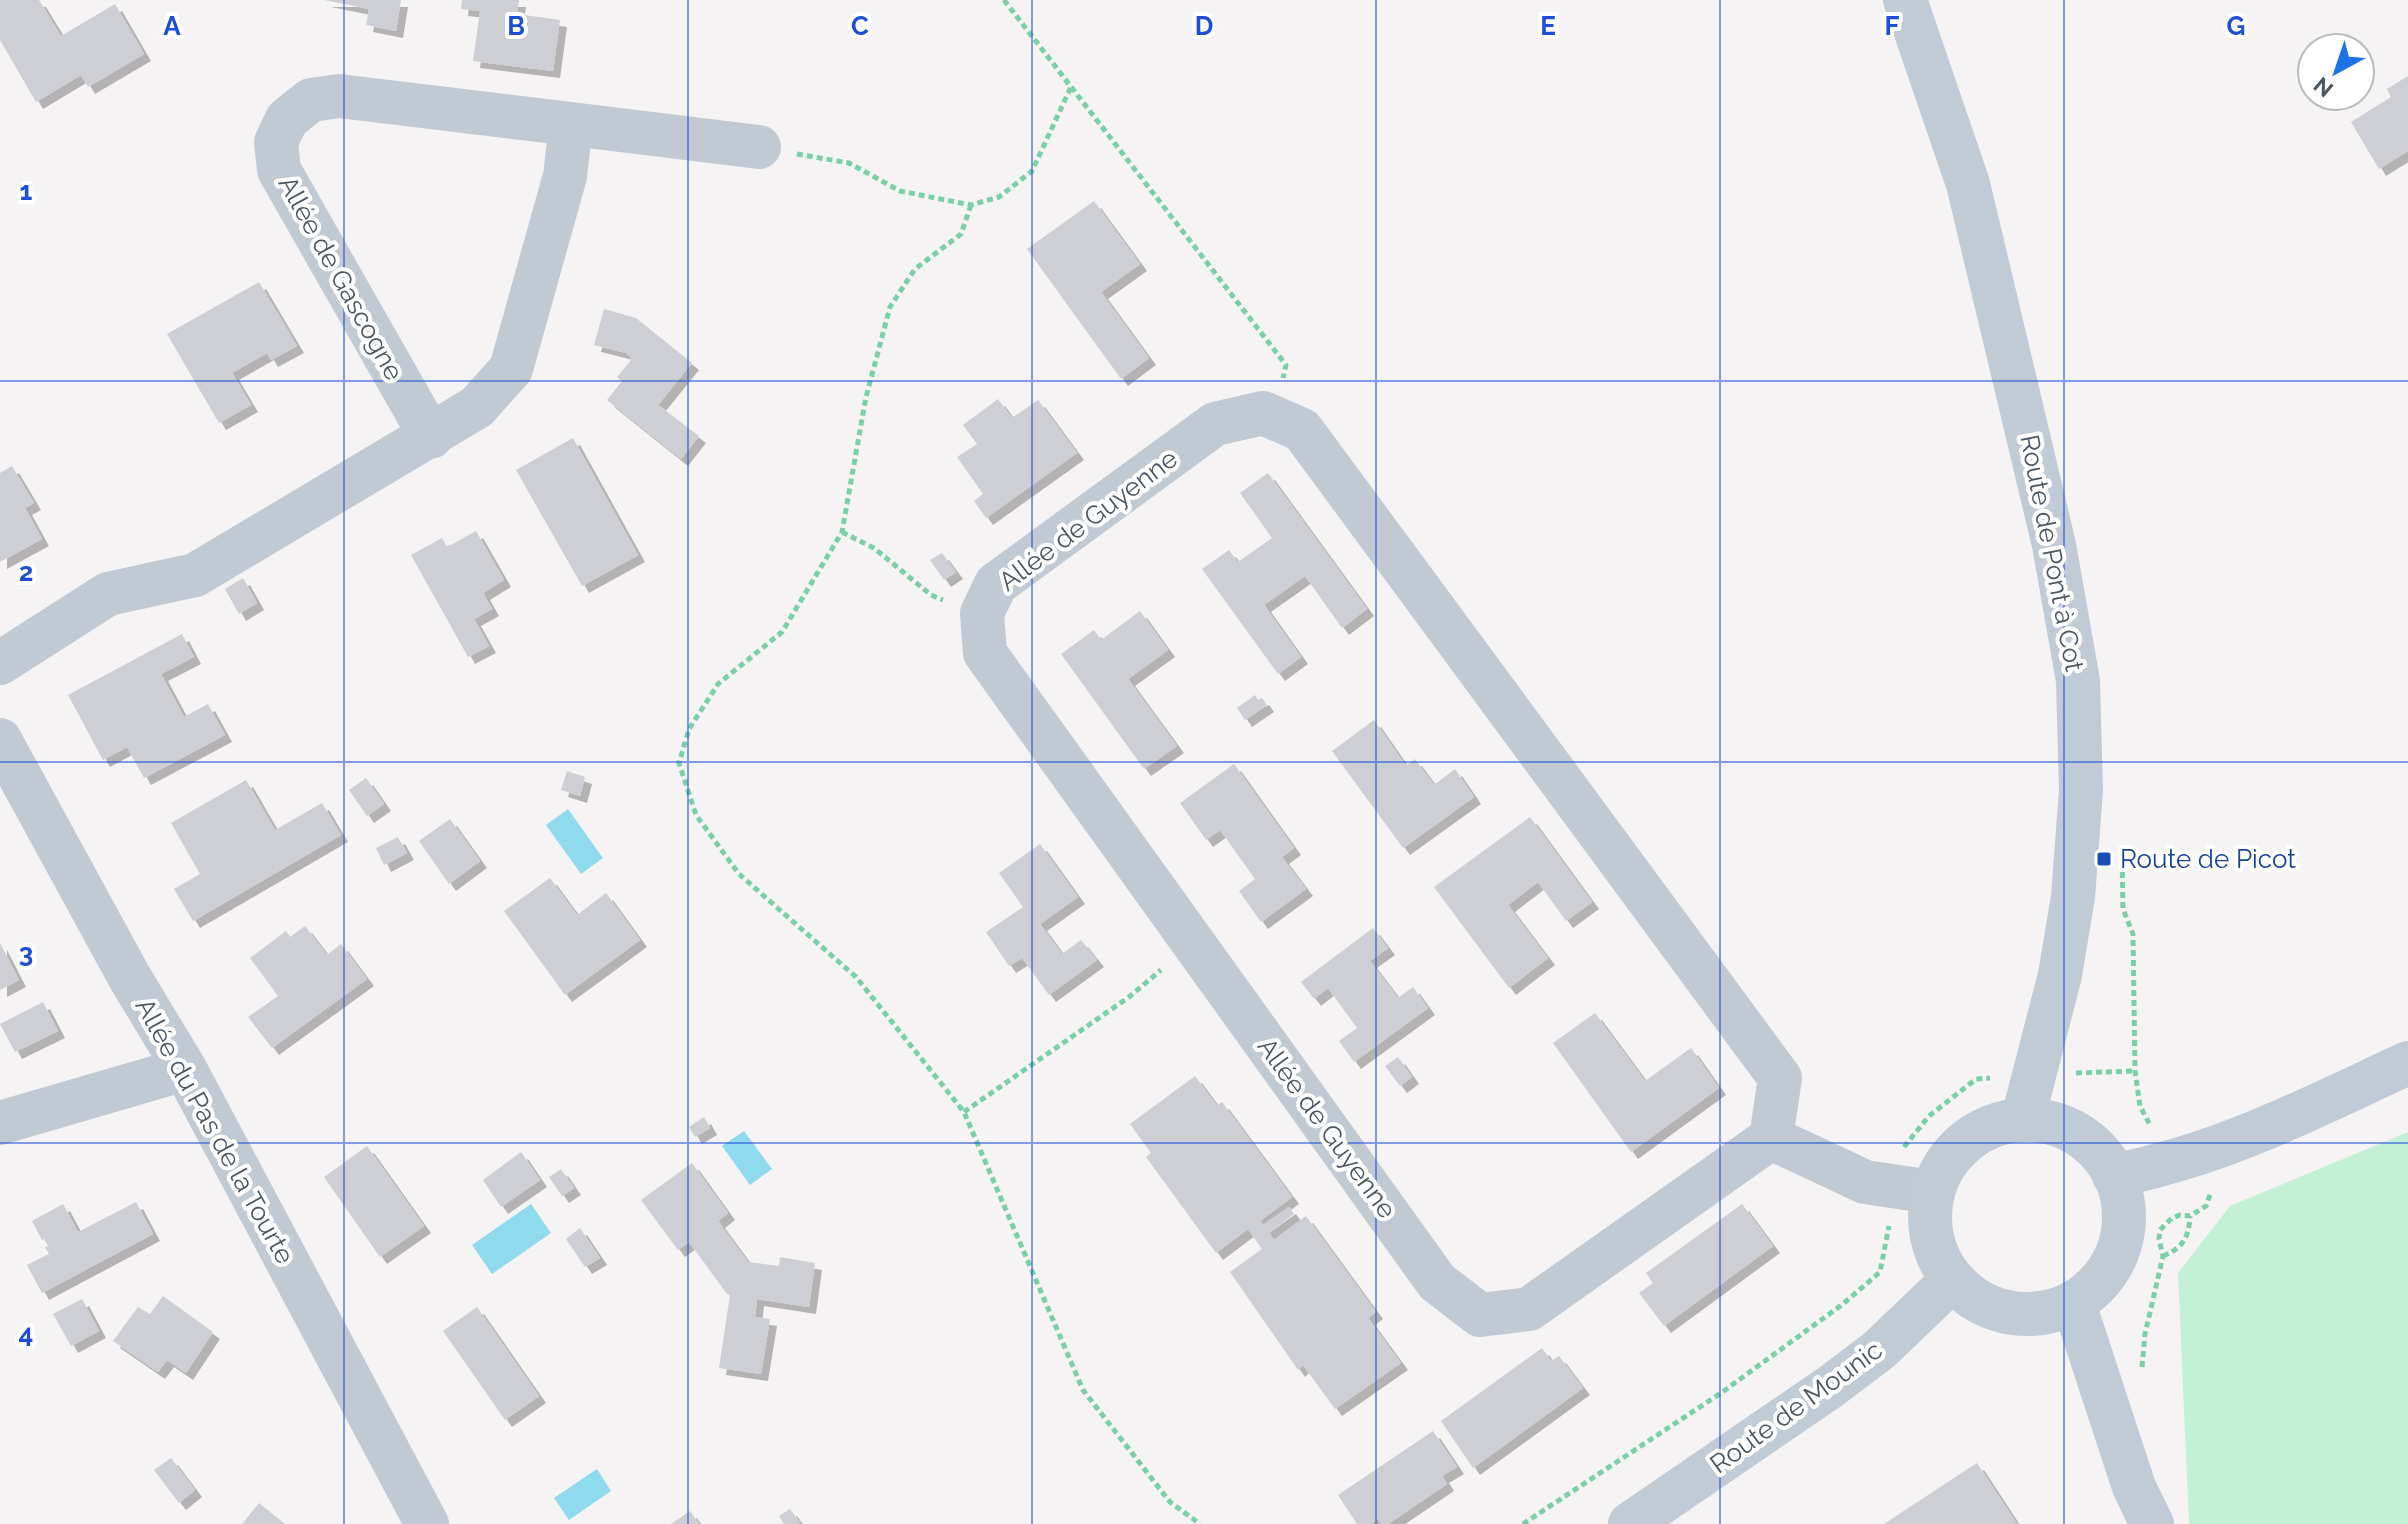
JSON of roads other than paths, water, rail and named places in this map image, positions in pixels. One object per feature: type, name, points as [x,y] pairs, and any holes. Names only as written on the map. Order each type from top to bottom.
[{"type":"main road","name":"Route de Pont à Cot","points":[[1905,0],[1968,184],[2054,545],[2078,681],[2081,790],[2073,897],[2060,975],[2027,1098]]},
{"type":"main road","points":[[2114,1176],[2161,1165],[2214,1147],[2302,1112],[2408,1063]]},
{"type":"main road","points":[[2027,1098],[2053,1122],[2081,1135],[2104,1155],[2114,1176],[2125,1210],[2124,1238],[2114,1264],[2097,1287],[2074,1304],[2042,1314],[2009,1313],[1978,1301],[1952,1280],[1936,1252],[1930,1222],[1913,1189],[1945,1163],[1965,1140],[1992,1125],[2027,1098]]},
{"type":"main road","name":"Route de Mounic","points":[[1630,1524],[1879,1350],[1952,1280]]},
{"type":"main road","points":[[2074,1304],[2134,1487],[2152,1524]]},
{"type":"street","name":"Allée de Gascogne","points":[[431,437],[279,170],[276,142],[287,119],[311,100],[339,96],[759,147]]},
{"type":"street","points":[[0,663],[108,594],[195,575],[477,407],[511,369],[565,176],[571,124]]},
{"type":"street","name":"Allée de Guyenne","points":[[1263,413],[1302,430],[1780,1078],[1771,1138],[1529,1309],[1480,1315],[1437,1282],[985,653],[982,613],[996,584],[1215,424],[1263,413]]},
{"type":"street","name":"Allée du Pas de la Tourte","points":[[0,740],[130,978],[185,1069],[427,1524]]},
{"type":"street","points":[[0,1123],[185,1069]]},
{"type":"street","points":[[1771,1138],[1865,1182],[1913,1189]]},
{"type":"water","points":[[568,809],[603,858],[581,874],[546,825]]},
{"type":"water","points":[[744,1131],[772,1169],[750,1185],[722,1146]]},
{"type":"water","points":[[531,1204],[551,1233],[492,1274],[472,1245]]},
{"type":"water","points":[[597,1469],[611,1491],[569,1520],[554,1498]]},
{"type":"place","name":"Route de Picot","points":[[2104,859]]}]
